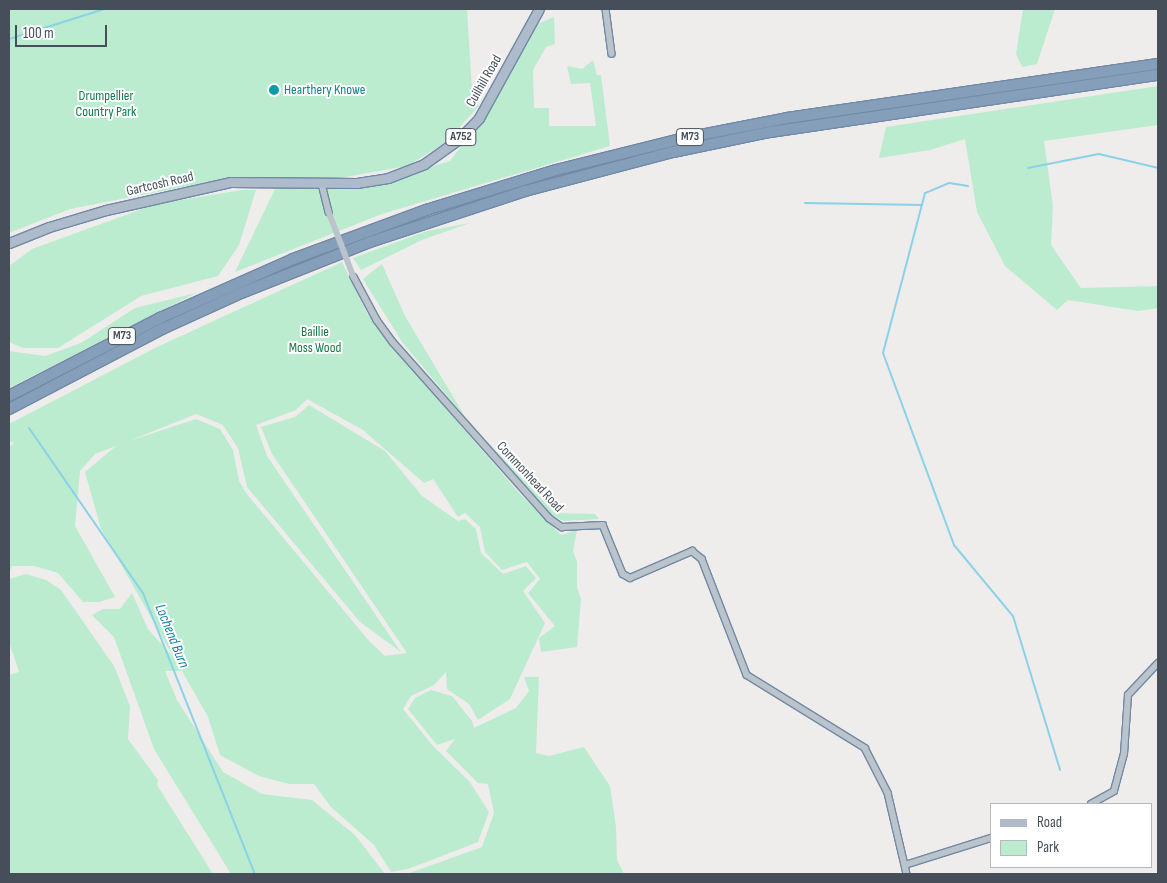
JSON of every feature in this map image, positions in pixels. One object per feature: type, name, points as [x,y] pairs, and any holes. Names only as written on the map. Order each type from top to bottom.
[{"type":"highway","name":"M73","points":[[9,396],[160,318],[284,263],[426,210],[556,170],[680,139],[787,118],[1158,64]]},
{"type":"highway","name":"M73","points":[[9,410],[162,329],[257,286],[370,242],[525,191],[673,152],[770,132],[1158,75]]},
{"type":"main road","name":"Cuilhill Road","points":[[322,184],[357,183],[392,176],[424,164],[452,145],[473,125],[493,97],[539,9]]},
{"type":"main road","name":"Gartcosh Road","points":[[9,243],[49,227],[106,210],[230,182],[322,184]]},
{"type":"street","points":[[606,9],[612,54]]},
{"type":"street","name":"Commonhead Road","points":[[322,184],[329,212],[354,277],[377,320],[393,342],[549,518],[562,527],[603,526],[623,574],[630,578],[692,551],[702,560],[748,675],[865,748],[888,793],[907,874]]},
{"type":"street","points":[[1092,803],[1114,791],[1124,754],[1128,695],[1158,663]]},
{"type":"street","points":[[905,865],[990,838]]},
{"type":"green space","name":"Drumpellier Country Park","points":[[9,9],[467,9],[472,89],[479,106],[445,143],[407,166],[340,178],[213,181],[70,209],[9,233]]},
{"type":"green space","points":[[1023,9],[1055,9],[1037,64],[1022,67],[1016,54]]},
{"type":"green space","points":[[554,17],[555,44],[546,47],[533,70],[534,108],[549,108],[549,126],[596,126],[590,83],[571,84],[567,66],[582,69],[593,60],[597,75],[601,75],[610,146],[382,214],[235,272],[275,189],[362,189],[450,161],[487,112],[535,25]]},
{"type":"green space","points":[[1158,86],[1158,125],[1044,141],[1053,206],[1051,245],[1081,288],[1158,286],[1158,308],[1138,311],[1068,300],[1057,310],[1005,266],[977,212],[965,139],[930,150],[879,158],[886,127]]},
{"type":"green space","points":[[242,190],[256,190],[239,245],[218,276],[141,296],[58,348],[23,348],[9,342],[9,266],[32,249],[156,204]]},
{"type":"green space","points":[[470,223],[422,240],[361,270],[353,258],[427,231]]},
{"type":"green space","name":"Baillie Moss Wood","points":[[342,262],[367,313],[383,336],[519,493],[561,535],[577,530],[573,551],[577,562],[577,587],[581,599],[577,647],[541,652],[539,638],[555,626],[528,593],[540,579],[527,562],[502,570],[485,552],[480,527],[465,513],[458,517],[433,479],[424,483],[363,430],[307,399],[296,410],[256,425],[267,456],[401,652],[360,622],[247,487],[238,448],[223,425],[196,414],[129,441],[196,419],[220,429],[233,450],[239,481],[246,493],[370,642],[385,656],[407,653],[272,454],[261,427],[295,417],[309,405],[385,451],[422,496],[458,521],[465,519],[476,529],[481,553],[503,574],[526,566],[536,578],[523,591],[545,623],[510,699],[478,720],[469,704],[447,689],[446,672],[434,685],[411,696],[403,709],[433,746],[469,781],[489,812],[478,842],[408,869],[391,872],[374,845],[331,807],[314,784],[289,784],[259,776],[220,755],[208,717],[182,671],[165,671],[177,700],[223,772],[262,794],[312,800],[355,835],[385,874],[231,874],[154,749],[114,637],[92,615],[103,609],[120,609],[132,593],[148,629],[174,658],[101,529],[85,472],[116,446],[95,454],[80,471],[75,526],[115,597],[99,602],[83,602],[58,573],[34,566],[12,566],[9,573],[9,447],[14,443],[9,441],[9,424],[157,347]]},
{"type":"green space","points":[[382,264],[405,316],[464,415],[555,513],[595,514],[599,519],[563,521],[552,515],[512,471],[444,392],[402,342],[363,279]]},
{"type":"green space","points":[[196,293],[9,388],[9,351],[45,356],[81,343],[135,308]]},
{"type":"green space","points":[[26,574],[46,580],[61,590],[114,666],[130,706],[128,739],[158,780],[157,785],[213,874],[9,874],[9,675],[19,672],[9,642],[9,579]]},
{"type":"green space","points":[[524,677],[539,677],[536,753],[549,756],[584,747],[610,786],[616,827],[617,860],[624,874],[407,874],[482,847],[494,813],[488,784],[478,783],[446,751],[455,739],[437,745],[408,709],[415,698],[431,690],[452,696],[472,721],[474,728],[516,708],[529,691]]},
{"type":"waterway","points":[[9,39],[105,9]]},
{"type":"waterway","points":[[1028,168],[1099,154],[1158,168]]},
{"type":"waterway","points":[[968,186],[949,183],[925,193],[883,353],[954,545],[1013,616],[1060,770]]},
{"type":"waterway","points":[[805,203],[922,205]]},
{"type":"waterway","name":"Lochend Burn","points":[[29,428],[143,593],[255,874]]},
{"type":"place","name":"Hearthery Knowe","points":[[274,90]]}]
